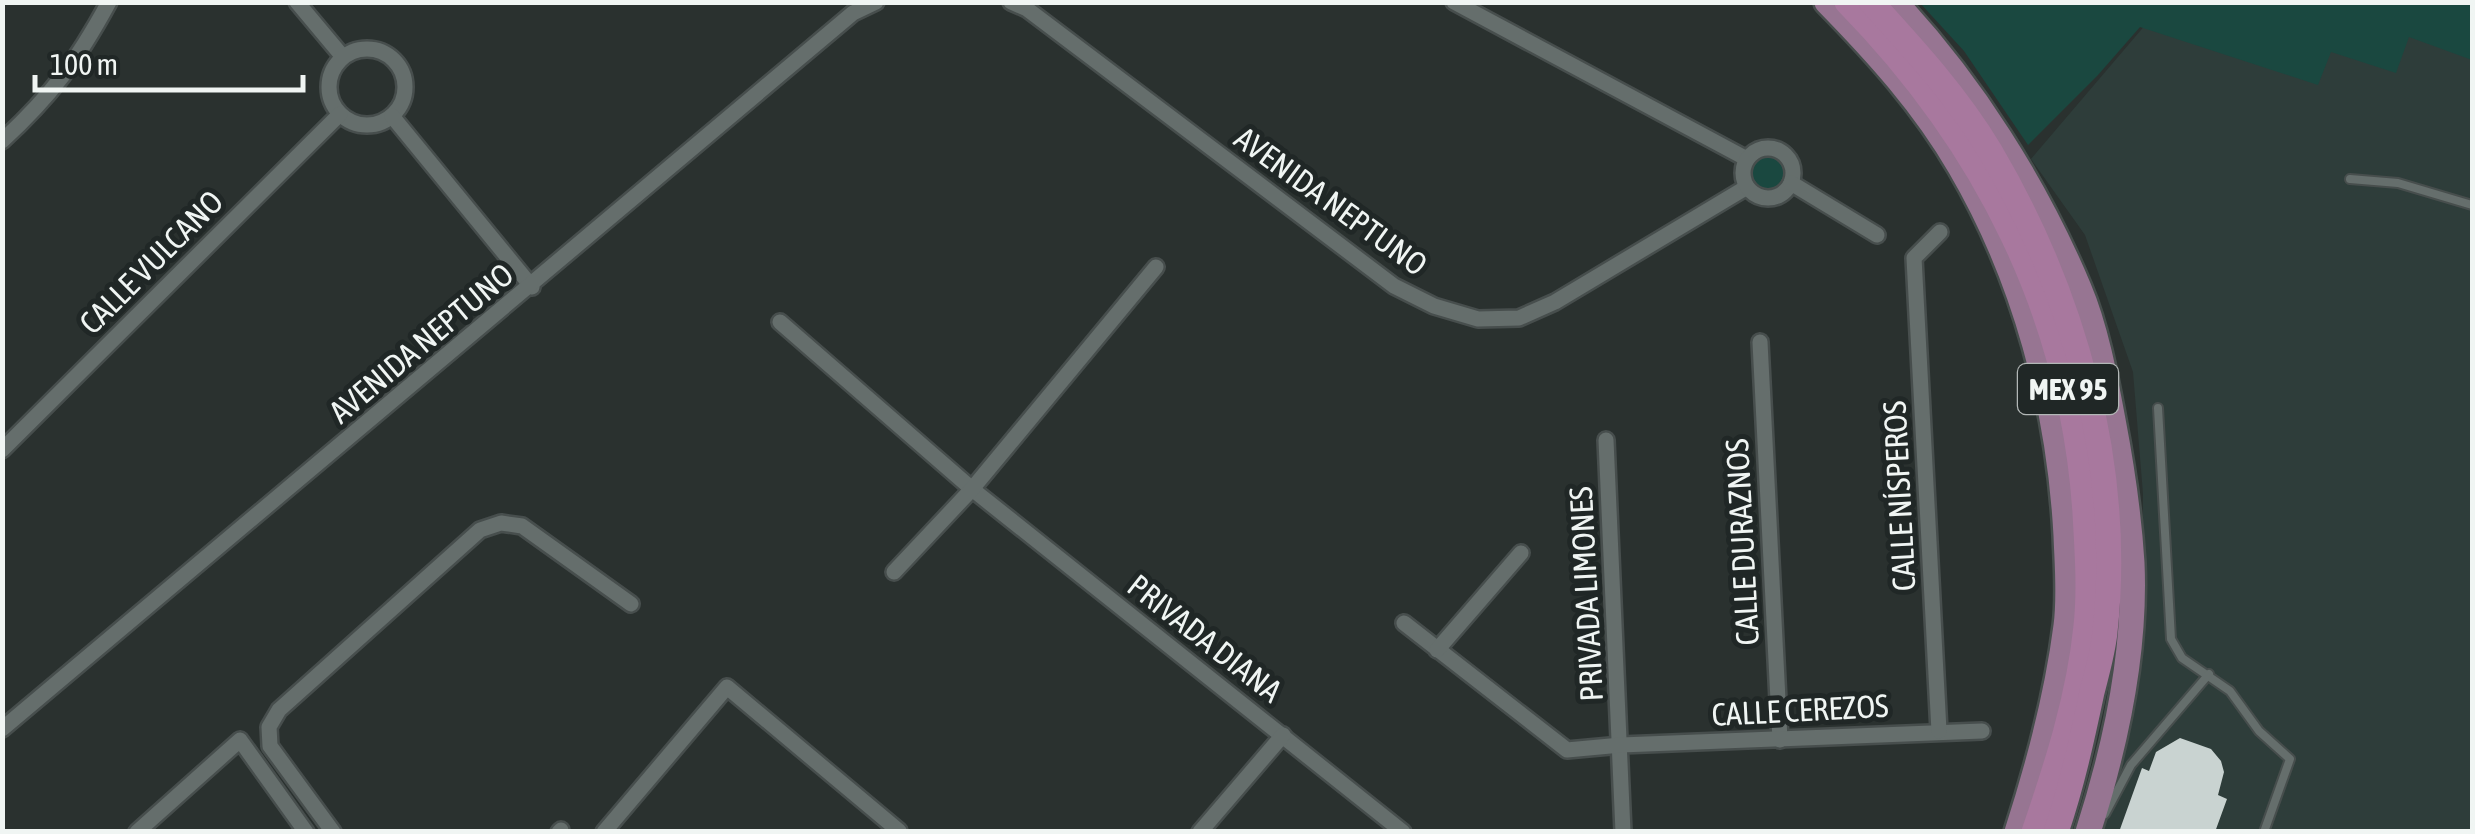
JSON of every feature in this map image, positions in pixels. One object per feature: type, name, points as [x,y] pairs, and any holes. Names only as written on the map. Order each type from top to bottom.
[{"type":"highway","name":"MEX 95","points":[[1847,2],[1920,85],[1974,161],[2016,241],[2044,308],[2068,390],[2083,483],[2088,560],[2086,626],[2061,752],[2034,832]]},
{"type":"highway","name":"MEX 95","points":[[1871,2],[1925,60],[1990,152],[2034,234],[2088,389],[2104,482],[2108,565],[2105,634],[2076,774],[2056,832]]},
{"type":"main road","name":"MEX 95","points":[[1827,2],[1900,80],[1961,168],[2025,312],[2050,395],[2063,481],[2067,622],[2049,730],[2018,832]]},
{"type":"main road","name":"MEX 95","points":[[1894,2],[1937,48],[2004,144],[2080,291],[2107,386],[2124,480],[2131,584],[2120,696],[2091,832]]},
{"type":"street","points":[[2,141],[46,100],[80,54],[108,2]]},
{"type":"street","points":[[296,2],[343,58]]},
{"type":"street","name":"AVENIDA NEPTUNO","points":[[2,730],[854,14],[876,2]]},
{"type":"street","name":"AVENIDA NEPTUNO","points":[[1011,2],[1027,9],[1394,286],[1434,306],[1478,319],[1519,318],[1555,302],[1748,187]]},
{"type":"street","points":[[1454,2],[1747,160]]},
{"type":"street","points":[[371,48],[397,62],[406,90],[402,104],[392,116],[365,125],[340,114],[331,100],[329,85],[333,70],[343,58],[356,50],[371,48]]},
{"type":"street","name":"CALLE VULCANO","points":[[2,450],[340,114]]},
{"type":"street","points":[[392,116],[532,287]]},
{"type":"street","points":[[1762,148],[1780,150],[1792,164],[1791,183],[1779,195],[1762,197],[1748,187],[1744,168],[1747,160],[1762,148]]},
{"type":"street","points":[[1791,183],[1877,236]]},
{"type":"street","name":"CALLE NÍSPEROS","points":[[1939,730],[1914,258],[1940,232]]},
{"type":"street","points":[[894,572],[972,489],[1156,267]]},
{"type":"street","name":"PRIVADA DIANA","points":[[780,322],[972,489],[1283,735],[1392,828]]},
{"type":"street","name":"CALLE DURAZNOS","points":[[1760,342],[1780,740]]},
{"type":"street","name":"PRIVADA LIMONES","points":[[1606,440],[1623,832]]},
{"type":"street","points":[[334,832],[270,746],[269,727],[279,710],[480,530],[501,523],[522,526],[631,604]]},
{"type":"street","points":[[1437,650],[1520,554]]},
{"type":"street","name":"CALLE CEREZOS","points":[[1404,624],[1567,750],[1982,731]]},
{"type":"street","points":[[604,832],[727,686],[899,831]]},
{"type":"street","points":[[1200,832],[1283,735]]},
{"type":"street","points":[[137,832],[240,740],[306,832]]},
{"type":"lane","points":[[2350,179],[2398,183],[2472,205]]},
{"type":"lane","points":[[2158,408],[2172,639],[2182,658],[2230,691],[2260,731],[2290,759],[2264,832]]},
{"type":"lane","points":[[2091,832],[2132,765],[2210,674]]},
{"type":"shaded area","points":[[2164,3],[2332,3],[2472,57],[2472,831],[2100,831],[2142,610],[2143,494],[2133,372],[2085,235],[2031,159]]},
{"type":"green space","points":[[1920,3],[2472,3],[2472,60],[2409,37],[2396,73],[2331,52],[2318,85],[2140,27],[2028,145],[1964,51]]},
{"type":"green space","points":[[1769,153],[1783,158],[1788,172],[1783,186],[1769,191],[1755,186],[1750,172],[1755,158]]},
{"type":"building","points":[[2180,738],[2211,749],[2221,761],[2224,772],[2218,795],[2227,799],[2215,832],[2119,832],[2142,768],[2149,771],[2156,752]]}]
